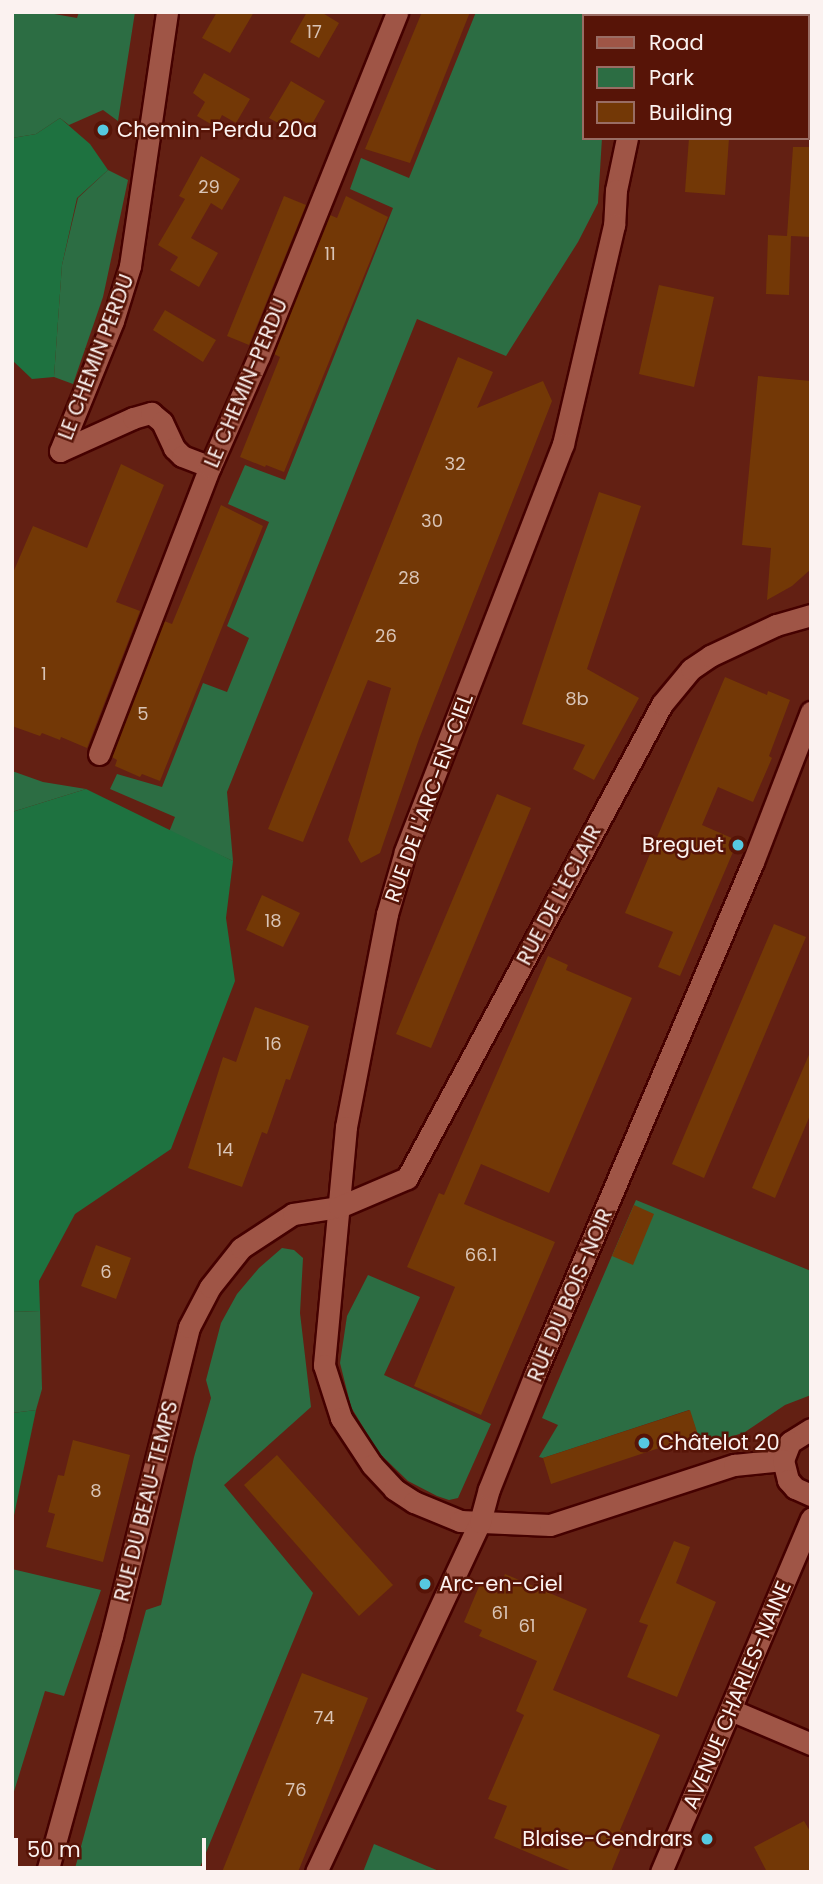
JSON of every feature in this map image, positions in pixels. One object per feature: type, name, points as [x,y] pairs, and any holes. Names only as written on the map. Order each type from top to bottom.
[{"type":"street","name":"LE CHEMIN PERDU","points":[[167,12],[130,266],[113,321],[60,452],[133,418],[151,414],[162,422],[174,448],[182,456],[210,467]]},
{"type":"street","name":"LE CHEMIN-PERDU","points":[[99,754],[210,467],[258,356],[397,12]]},
{"type":"street","name":"RUE DE L'ARC-EN-CIEL","points":[[627,140],[616,190],[614,225],[563,444],[405,852],[387,914],[346,1127],[324,1365],[341,1418],[372,1465],[394,1489],[414,1502],[460,1521],[550,1525],[734,1465],[783,1460]]},
{"type":"street","name":"RUE DE L'ECLAIR","points":[[339,1207],[407,1178],[662,704],[691,668],[710,656],[776,625],[811,615]]},
{"type":"street","name":"RUE DU BOIS-NOIR","points":[[316,1872],[480,1522],[489,1489],[535,1374],[753,862],[811,712]]},
{"type":"street","name":"RUE DU BEAU-TEMPS","points":[[47,1872],[109,1648],[189,1327],[210,1287],[241,1248],[293,1214],[339,1207]]},
{"type":"street","points":[[811,1429],[790,1442],[783,1460],[788,1480],[795,1488],[811,1495]]},
{"type":"street","name":"AVENUE CHARLES-NAINE","points":[[661,1872],[811,1518]]},
{"type":"street","points":[[731,1710],[811,1744]]},
{"type":"green space","points":[[12,12],[43,12],[77,18],[79,12],[135,12],[118,121],[103,110],[69,125],[60,118],[36,134],[12,138]]},
{"type":"green space","points":[[476,12],[589,12],[582,14],[582,140],[602,140],[598,203],[578,242],[506,356],[417,319],[227,792],[233,861],[169,832],[175,817],[110,789],[117,774],[162,787],[203,683],[227,692],[249,638],[227,626],[269,522],[228,504],[245,465],[285,480],[393,208],[350,189],[361,158],[409,178]]},
{"type":"green space","points":[[734,12],[811,12],[809,115],[809,14]]},
{"type":"green space","points":[[60,118],[90,144],[108,170],[77,198],[62,265],[54,377],[32,379],[12,360],[12,138],[36,134]]},
{"type":"green space","points":[[108,170],[128,180],[103,297],[73,384],[54,377],[62,265],[78,198]]},
{"type":"green space","points":[[12,771],[43,782],[86,789],[12,812]]},
{"type":"green space","points":[[86,789],[233,861],[226,918],[235,981],[171,1149],[75,1214],[39,1281],[40,1311],[12,1312],[12,812]]},
{"type":"green space","points":[[636,1200],[811,1271],[811,1395],[785,1405],[745,1432],[702,1447],[689,1410],[543,1458],[539,1457],[558,1425],[542,1418]]},
{"type":"green space","points":[[282,1248],[294,1250],[303,1258],[300,1313],[311,1407],[224,1485],[313,1593],[198,1872],[74,1872],[146,1610],[161,1605],[194,1457],[211,1398],[206,1380],[221,1323],[237,1294],[259,1268]]},
{"type":"green space","points":[[368,1275],[420,1297],[384,1375],[491,1424],[458,1498],[449,1500],[437,1496],[408,1481],[378,1452],[351,1407],[340,1363],[347,1316]]},
{"type":"green space","points":[[40,1311],[42,1389],[36,1410],[12,1413],[12,1312]]},
{"type":"green space","points":[[36,1410],[12,1525],[12,1413]]},
{"type":"green space","points":[[12,1569],[101,1590],[64,1696],[45,1691],[12,1798]]},
{"type":"green space","points":[[374,1844],[439,1871],[439,1872],[363,1872]]},
{"type":"building","points":[[217,12],[254,12],[230,53],[202,38]]},
{"type":"building","points":[[307,12],[321,12],[339,23],[319,58],[290,42]]},
{"type":"building","points":[[422,12],[470,12],[410,163],[365,149]]},
{"type":"building","points":[[204,73],[250,99],[236,123],[222,115],[216,127],[197,116],[205,102],[193,93]]},
{"type":"building","points":[[291,81],[325,101],[311,126],[298,118],[291,130],[269,118]]},
{"type":"building","points":[[689,140],[729,140],[725,195],[685,192]]},
{"type":"building","points":[[793,147],[811,147],[811,237],[791,236],[789,295],[766,294],[768,235],[787,236]]},
{"type":"building","points":[[201,156],[240,179],[222,210],[211,203],[191,238],[218,253],[199,287],[170,270],[178,257],[158,245],[185,199],[179,196]]},
{"type":"building","points":[[284,196],[306,205],[249,345],[227,336]]},
{"type":"building","points":[[346,196],[388,217],[284,472],[240,457],[280,357],[274,354],[330,215],[337,218]]},
{"type":"building","points":[[659,285],[714,297],[694,387],[639,374]]},
{"type":"building","points":[[165,310],[216,340],[203,362],[153,330]]},
{"type":"building","points":[[458,357],[493,372],[477,408],[543,381],[552,401],[419,739],[380,853],[361,863],[348,840],[391,688],[368,680],[303,842],[268,829]]},
{"type":"building","points":[[758,376],[811,381],[811,569],[792,586],[767,600],[771,548],[742,545]]},
{"type":"building","points":[[121,464],[164,485],[116,602],[140,611],[87,748],[61,737],[60,740],[42,733],[40,736],[12,726],[12,575],[33,526],[87,548]]},
{"type":"building","points":[[599,492],[641,506],[587,669],[639,698],[594,780],[573,769],[585,745],[522,724]]},
{"type":"building","points":[[221,505],[263,526],[160,781],[142,774],[140,777],[115,766],[117,760],[112,757],[164,621],[172,624]]},
{"type":"building","points":[[725,677],[767,695],[768,691],[790,700],[769,756],[772,758],[753,802],[718,787],[702,825],[734,839],[732,843],[736,845],[680,976],[658,967],[673,932],[625,913]]},
{"type":"building","points":[[497,794],[531,808],[431,1048],[396,1034]]},
{"type":"building","points":[[262,895],[300,913],[283,947],[246,930]]},
{"type":"building","points":[[774,924],[806,937],[704,1178],[672,1164]]},
{"type":"building","points":[[548,956],[568,965],[566,970],[632,998],[549,1193],[481,1164],[464,1204],[555,1242],[481,1415],[414,1386],[455,1287],[407,1267],[439,1193],[444,1195]]},
{"type":"building","points":[[255,1007],[309,1026],[290,1080],[286,1079],[267,1134],[262,1132],[242,1187],[188,1168],[223,1057],[236,1062]]},
{"type":"building","points":[[811,1050],[811,1113],[775,1198],[752,1188]]},
{"type":"building","points":[[634,1205],[654,1214],[633,1265],[612,1256]]},
{"type":"building","points":[[96,1245],[131,1258],[116,1299],[81,1286]]},
{"type":"building","points":[[690,1410],[698,1435],[551,1484],[543,1458]]},
{"type":"building","points":[[73,1440],[130,1455],[103,1562],[46,1547],[55,1514],[48,1512],[58,1475],[64,1476]]},
{"type":"building","points":[[277,1455],[393,1585],[359,1616],[244,1485]]},
{"type":"building","points":[[674,1541],[690,1547],[676,1583],[716,1602],[677,1697],[627,1677],[648,1625],[639,1622]]},
{"type":"building","points":[[505,1574],[587,1609],[553,1690],[660,1735],[620,1830],[627,1833],[611,1872],[574,1872],[494,1838],[507,1806],[488,1799],[524,1715],[516,1711],[537,1661],[479,1636],[482,1630],[464,1622],[480,1584],[498,1592]]},
{"type":"building","points":[[302,1673],[368,1698],[298,1872],[222,1872]]},
{"type":"building","points":[[804,1821],[811,1833],[811,1872],[767,1872],[754,1847]]},
{"type":"place","name":"Chemin-Perdu 20a","points":[[103,130]]},
{"type":"place","name":"Breguet","points":[[738,845]]},
{"type":"place","name":"Châtelot 20","points":[[644,1443]]},
{"type":"place","name":"Arc-en-Ciel","points":[[425,1584]]},
{"type":"place","name":"Blaise-Cendrars","points":[[707,1839]]}]
